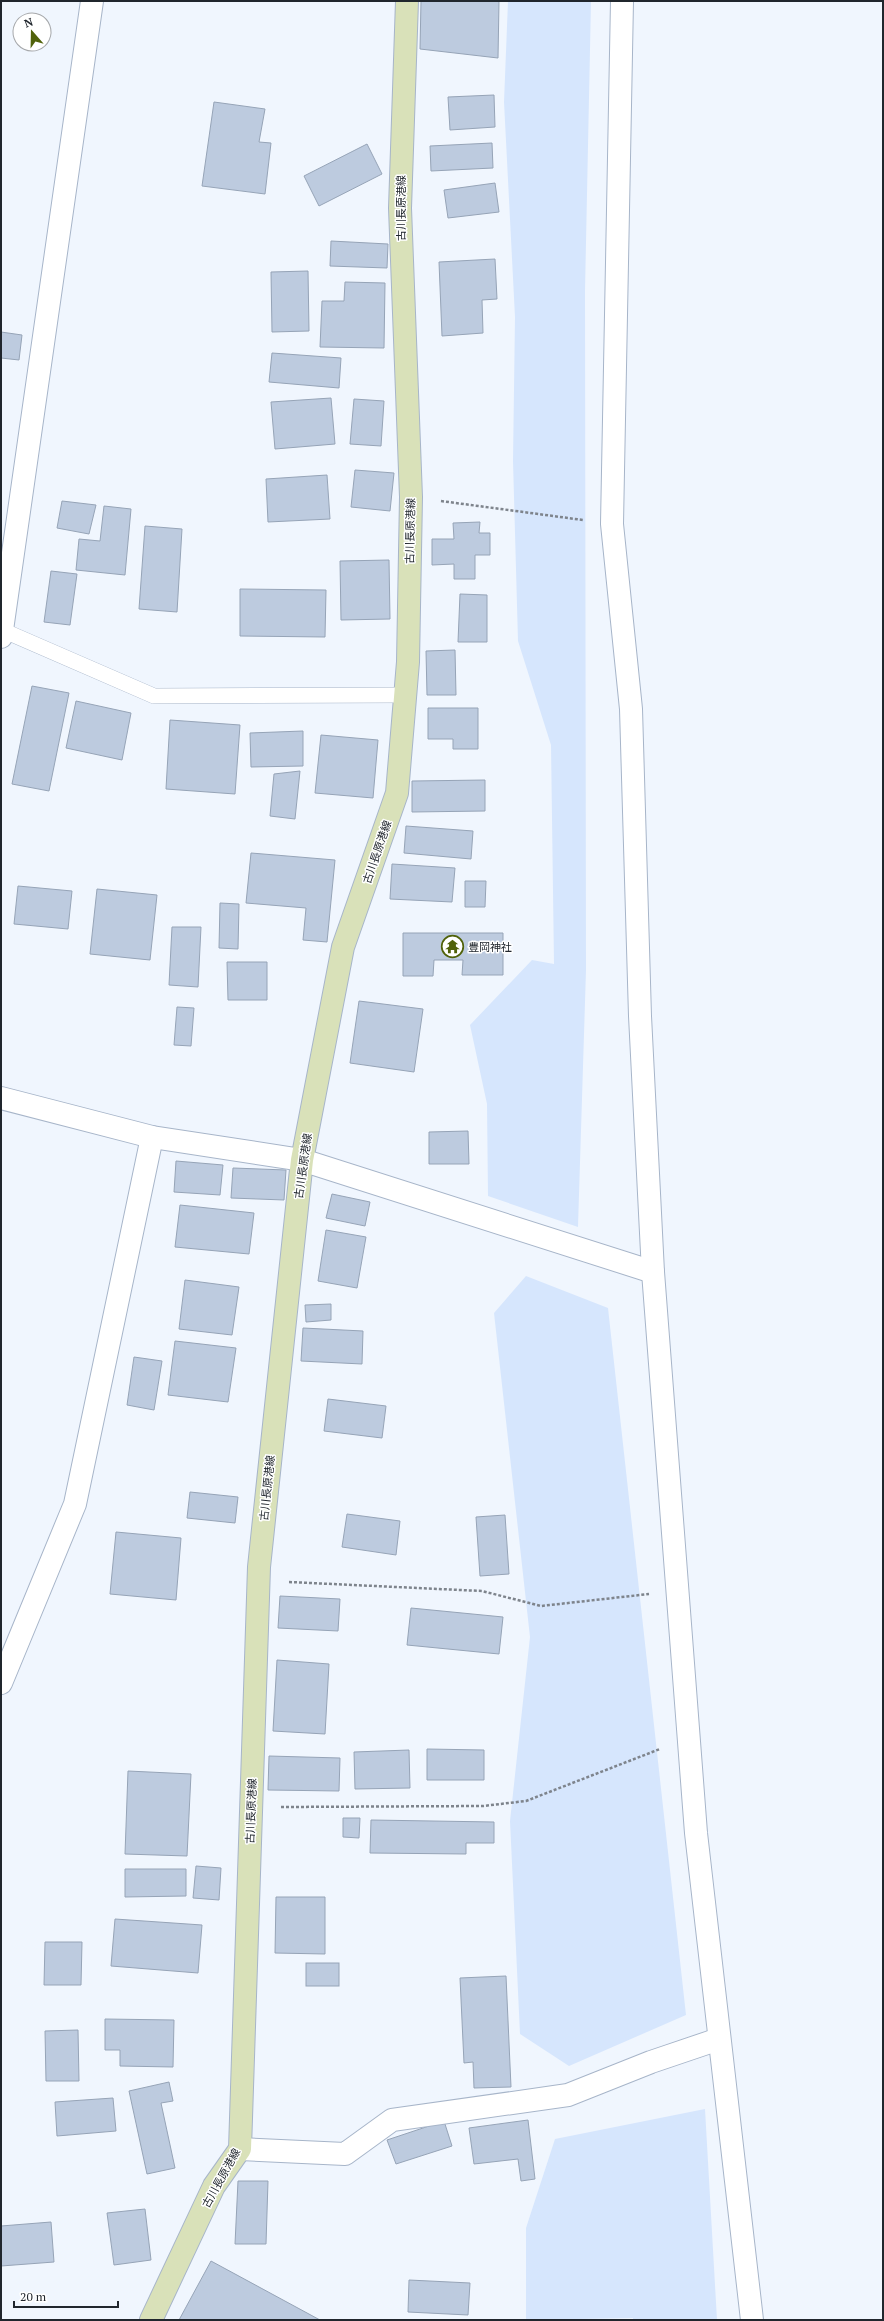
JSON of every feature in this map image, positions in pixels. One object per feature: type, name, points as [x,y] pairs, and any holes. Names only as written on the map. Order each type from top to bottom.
[{"type":"main road","name":"古川長原港線","points":[[151,2320],[214,2186],[240,2149],[258,1581],[302,1160],[343,947],[397,793],[408,662],[411,497],[400,208],[407,1]]},
{"type":"street","points":[[2,633],[5,587],[92,1]]},
{"type":"street","points":[[622,1],[612,524],[631,709],[640,1016],[653,1272],[696,1833],[752,2320]]},
{"type":"street","points":[[1,1098],[152,1137],[302,1160],[653,1272]]},
{"type":"street","points":[[1,1683],[75,1504],[152,1137]]},
{"type":"street","points":[[240,2149],[345,2154],[392,2120],[568,2095],[651,2062],[713,2041]]},
{"type":"lane","points":[[2,633],[154,696],[405,695]]},
{"type":"path","points":[[411,497],[612,524]]},
{"type":"path","points":[[258,1581],[482,1591],[542,1606],[656,1594]]},
{"type":"path","points":[[251,1807],[483,1806],[526,1801],[667,1747]]},
{"type":"shaded area","points":[[508,1],[591,1],[585,291],[586,970],[578,1227],[488,1196],[487,1104],[470,1025],[532,960],[554,964],[551,745],[518,641],[513,461],[515,317],[504,102]]},
{"type":"shaded area","points":[[526,1276],[608,1308],[686,2015],[569,2066],[520,2034],[510,1821],[530,1637],[494,1313]]},
{"type":"shaded area","points":[[705,2109],[717,2320],[633,2320],[633,2318],[526,2320],[526,2228],[555,2139]]},
{"type":"building","points":[[421,1],[499,1],[498,58],[420,49]]},
{"type":"building","points":[[494,95],[495,127],[450,130],[448,97]]},
{"type":"building","points":[[214,102],[265,109],[259,142],[271,143],[265,194],[202,186]]},
{"type":"building","points":[[492,143],[493,168],[431,171],[430,146]]},
{"type":"building","points":[[367,144],[382,174],[319,206],[304,176]]},
{"type":"building","points":[[495,183],[499,212],[448,218],[444,190]]},
{"type":"building","points":[[331,241],[388,244],[387,268],[330,266]]},
{"type":"building","points":[[495,259],[497,299],[482,300],[483,333],[442,336],[439,262]]},
{"type":"building","points":[[308,271],[309,331],[272,332],[271,272]]},
{"type":"building","points":[[345,282],[385,283],[384,348],[320,347],[322,301],[344,301]]},
{"type":"building","points":[[1,332],[22,335],[19,360],[1,358]]},
{"type":"building","points":[[272,353],[341,358],[339,388],[269,382]]},
{"type":"building","points":[[331,398],[335,444],[275,449],[271,402]]},
{"type":"building","points":[[354,399],[384,401],[381,446],[350,444]]},
{"type":"building","points":[[355,470],[394,473],[390,511],[351,507]]},
{"type":"building","points":[[327,475],[330,519],[268,522],[266,479]]},
{"type":"building","points":[[62,501],[96,505],[89,534],[57,528]]},
{"type":"building","points":[[104,506],[131,509],[125,575],[76,570],[79,539],[100,541]]},
{"type":"building","points":[[480,522],[479,533],[490,533],[490,555],[475,555],[475,579],[454,579],[454,564],[432,565],[432,539],[454,539],[453,523]]},
{"type":"building","points":[[145,526],[182,529],[177,612],[139,609]]},
{"type":"building","points":[[389,560],[390,619],[341,620],[340,561]]},
{"type":"building","points":[[51,571],[77,574],[70,625],[44,622]]},
{"type":"building","points":[[240,589],[326,590],[325,637],[240,636]]},
{"type":"building","points":[[460,594],[487,595],[487,642],[458,642]]},
{"type":"building","points":[[455,650],[456,695],[427,695],[426,651]]},
{"type":"building","points":[[32,686],[69,693],[49,791],[12,784]]},
{"type":"building","points":[[76,701],[131,713],[122,760],[66,748]]},
{"type":"building","points":[[428,708],[478,708],[478,749],[453,749],[453,739],[428,739]]},
{"type":"building","points":[[170,720],[240,725],[235,794],[166,789]]},
{"type":"building","points":[[303,731],[303,766],[251,767],[250,733]]},
{"type":"building","points":[[321,735],[378,740],[373,798],[315,793]]},
{"type":"building","points":[[300,771],[295,819],[270,816],[274,774]]},
{"type":"building","points":[[485,780],[485,811],[412,812],[412,781]]},
{"type":"building","points":[[406,826],[473,831],[471,859],[404,853]]},
{"type":"building","points":[[251,853],[335,860],[327,942],[303,940],[306,908],[246,903]]},
{"type":"building","points":[[392,864],[455,868],[452,902],[390,899]]},
{"type":"building","points":[[465,881],[486,881],[485,907],[465,907]]},
{"type":"building","points":[[18,886],[72,891],[68,929],[14,924]]},
{"type":"building","points":[[97,889],[157,895],[150,960],[90,954]]},
{"type":"building","points":[[220,903],[239,904],[238,949],[219,948]]},
{"type":"building","points":[[172,927],[201,927],[198,987],[169,985]]},
{"type":"building","name":"豊岡神社","points":[[403,933],[503,933],[503,975],[462,975],[463,960],[434,960],[433,976],[403,976]]},
{"type":"building","points":[[227,962],[267,962],[267,1000],[228,1000]]},
{"type":"building","points":[[359,1001],[423,1009],[414,1072],[350,1063]]},
{"type":"building","points":[[177,1007],[194,1008],[191,1046],[174,1045]]},
{"type":"building","points":[[468,1131],[469,1164],[429,1164],[429,1132]]},
{"type":"building","points":[[176,1161],[223,1165],[220,1195],[174,1192]]},
{"type":"building","points":[[233,1168],[286,1170],[284,1200],[231,1198]]},
{"type":"building","points":[[332,1194],[370,1202],[365,1226],[326,1218]]},
{"type":"building","points":[[180,1205],[254,1213],[249,1254],[175,1247]]},
{"type":"building","points":[[326,1230],[366,1237],[357,1288],[318,1281]]},
{"type":"building","points":[[185,1280],[239,1287],[232,1335],[179,1329]]},
{"type":"building","points":[[331,1304],[331,1320],[306,1322],[305,1305]]},
{"type":"building","points":[[303,1328],[363,1331],[362,1364],[301,1361]]},
{"type":"building","points":[[175,1341],[236,1348],[228,1402],[168,1395]]},
{"type":"building","points":[[134,1357],[162,1361],[154,1410],[127,1405]]},
{"type":"building","points":[[328,1399],[386,1406],[382,1438],[324,1431]]},
{"type":"building","points":[[190,1492],[238,1497],[235,1523],[187,1518]]},
{"type":"building","points":[[347,1514],[400,1521],[396,1555],[342,1547]]},
{"type":"building","points":[[505,1515],[509,1574],[480,1576],[476,1517]]},
{"type":"building","points":[[116,1532],[181,1538],[176,1600],[110,1594]]},
{"type":"building","points":[[280,1596],[340,1599],[338,1631],[278,1628]]},
{"type":"building","points":[[411,1608],[503,1617],[499,1654],[407,1645]]},
{"type":"building","points":[[277,1660],[329,1664],[325,1734],[273,1731]]},
{"type":"building","points":[[427,1749],[484,1750],[484,1780],[427,1780]]},
{"type":"building","points":[[409,1750],[410,1788],[355,1789],[354,1752]]},
{"type":"building","points":[[269,1756],[340,1758],[339,1791],[268,1790]]},
{"type":"building","points":[[128,1771],[191,1774],[187,1856],[125,1854]]},
{"type":"building","points":[[343,1818],[360,1818],[359,1838],[343,1837]]},
{"type":"building","points":[[371,1820],[494,1822],[494,1843],[466,1843],[466,1854],[370,1853]]},
{"type":"building","points":[[196,1866],[221,1868],[219,1900],[193,1898]]},
{"type":"building","points":[[125,1869],[186,1869],[186,1896],[125,1897]]},
{"type":"building","points":[[276,1897],[325,1897],[325,1954],[275,1953]]},
{"type":"building","points":[[115,1919],[202,1925],[198,1973],[111,1966]]},
{"type":"building","points":[[45,1942],[82,1942],[81,1985],[44,1985]]},
{"type":"building","points":[[306,1963],[339,1963],[339,1986],[306,1986]]},
{"type":"building","points":[[506,1976],[511,2087],[474,2088],[473,2062],[464,2063],[460,1978]]},
{"type":"building","points":[[105,2019],[174,2020],[173,2067],[120,2066],[120,2050],[105,2050]]},
{"type":"building","points":[[78,2030],[79,2081],[46,2081],[45,2031]]},
{"type":"building","points":[[169,2082],[173,2101],[161,2103],[175,2168],[147,2174],[129,2091]]},
{"type":"building","points":[[113,2098],[116,2131],[57,2136],[55,2102]]},
{"type":"building","points":[[528,2120],[535,2179],[521,2181],[518,2159],[474,2164],[469,2128]]},
{"type":"building","points":[[444,2121],[452,2146],[396,2164],[387,2140]]},
{"type":"building","points":[[238,2181],[268,2181],[266,2244],[235,2244]]},
{"type":"building","points":[[145,2209],[151,2260],[114,2265],[107,2213]]},
{"type":"building","points":[[51,2222],[54,2262],[1,2266],[1,2226]]},
{"type":"building","points":[[211,2261],[320,2320],[179,2320]]},
{"type":"building","points":[[409,2280],[470,2283],[468,2315],[408,2312]]},
{"type":"place","name":"豊岡神社","points":[[453,947]]}]
